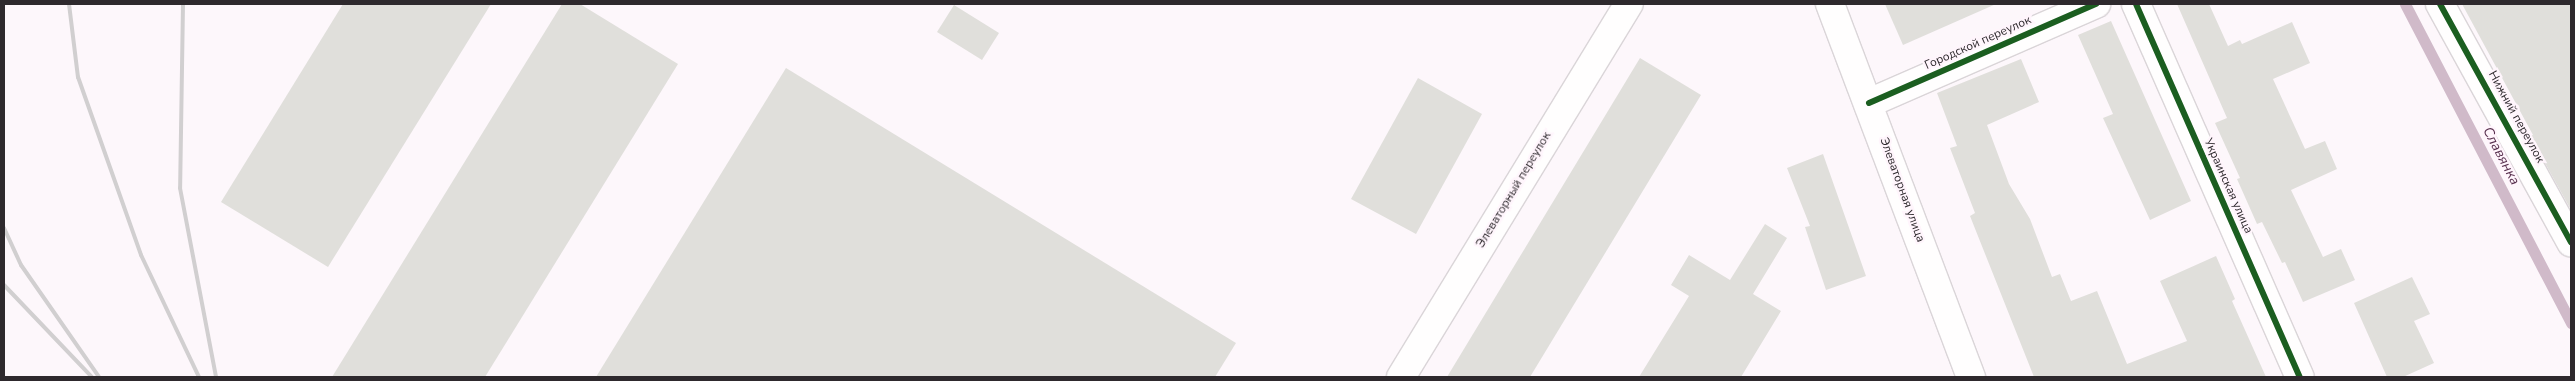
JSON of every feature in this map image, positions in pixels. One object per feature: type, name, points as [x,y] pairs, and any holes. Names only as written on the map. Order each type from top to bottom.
[{"type":"street","name":"Элеваторный переулок","points":[[1401,377],[1629,4]]},
{"type":"street","name":"Элеваторная улица","points":[[1830,4],[1971,377]]},
{"type":"street","name":"Городской переулок","points":[[1869,103],[2096,4]]},
{"type":"street","name":"Украинская улица","points":[[2136,4],[2300,377]]},
{"type":"street","name":"Нижний переулок","points":[[2440,4],[2571,242]]},
{"type":"building","points":[[343,4],[491,4],[328,267],[221,202]]},
{"type":"building","points":[[562,4],[580,4],[678,64],[485,377],[332,377]]},
{"type":"building","points":[[1885,4],[1996,4],[1903,45]]},
{"type":"building","points":[[2177,4],[2209,4],[2228,46],[2240,40],[2242,44],[2292,22],[2310,63],[2273,79],[2305,149],[2325,141],[2337,169],[2291,190],[2323,257],[2341,249],[2355,280],[2303,302],[2285,262],[2282,263],[2262,222],[2257,224],[2237,179],[2240,178],[2215,123],[2227,118]]},
{"type":"building","points":[[2462,4],[2571,4],[2571,210],[2530,136],[2533,135]]},
{"type":"building","points":[[954,5],[999,33],[982,60],[937,32]]},
{"type":"building","points":[[2111,21],[2191,201],[2150,220],[2103,118],[2113,114],[2078,35]]},
{"type":"building","points":[[1640,58],[1701,95],[1530,377],[1447,377]]},
{"type":"building","points":[[2021,59],[2039,102],[1987,125],[2009,184],[2030,219],[2052,277],[2060,274],[2071,301],[2097,291],[2127,364],[2187,341],[2160,281],[2216,256],[2235,299],[2232,301],[2266,377],[2034,377],[1970,216],[1975,213],[1950,148],[1957,146],[1937,93]]},
{"type":"building","points":[[786,68],[1236,343],[1215,377],[596,377]]},
{"type":"building","points":[[1418,78],[1482,114],[1416,234],[1351,199]]},
{"type":"building","points":[[1823,154],[1866,276],[1826,290],[1805,227],[1810,226],[1787,168]]},
{"type":"building","points":[[1765,224],[1787,238],[1753,294],[1781,311],[1741,377],[1639,377],[1689,296],[1671,285],[1689,255],[1730,280]]},
{"type":"building","points":[[2412,277],[2430,314],[2414,321],[2434,363],[2403,377],[2387,377],[2354,303]]},
{"type":"waterway","name":"Славянка","points":[[2405,4],[2571,323]]},
{"type":"railway","points":[[69,4],[78,77],[141,255],[199,377]]},
{"type":"railway","points":[[183,4],[180,188],[216,377]]},
{"type":"railway","points":[[4,228],[21,265],[99,377]]},
{"type":"railway","points":[[4,285],[92,377]]},
{"type":"cycle path","points":[[1869,103],[2096,4]]},
{"type":"cycle path","points":[[2136,4],[2300,377]]},
{"type":"cycle path","points":[[2440,4],[2571,242]]}]
